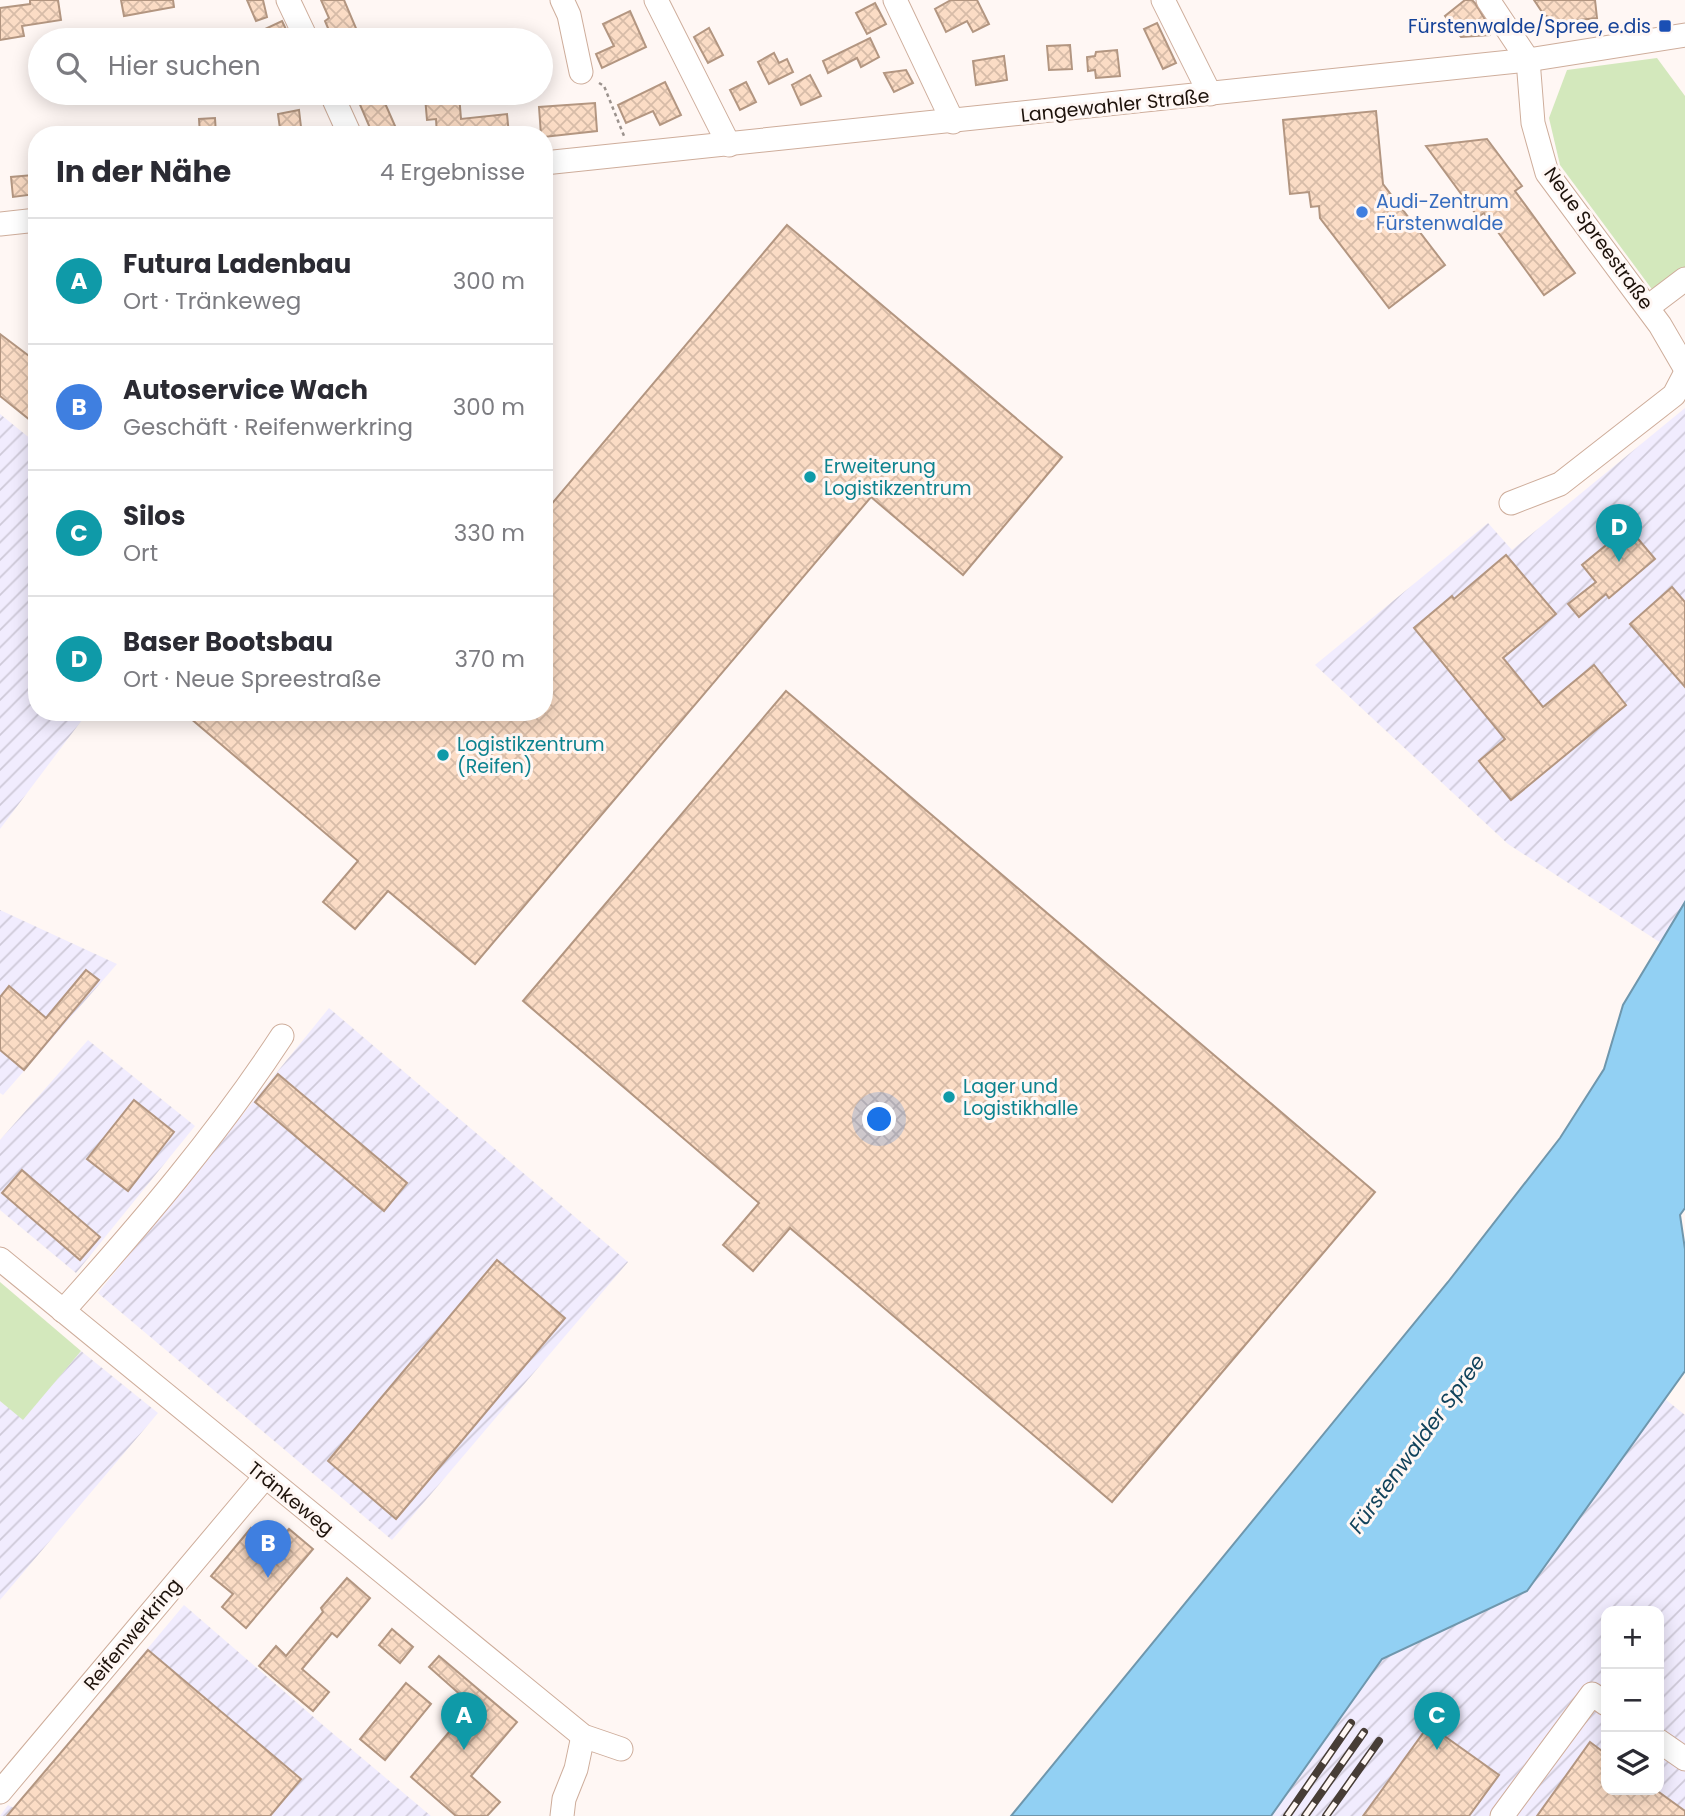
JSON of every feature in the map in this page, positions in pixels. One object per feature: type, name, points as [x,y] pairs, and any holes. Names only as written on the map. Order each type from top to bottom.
[{"type":"street","points":[[288,0],[301,28]]},
{"type":"street","points":[[562,0],[569,15],[581,72]]},
{"type":"street","points":[[656,0],[729,145]]},
{"type":"street","points":[[895,0],[953,122]]},
{"type":"street","points":[[1163,0],[1210,94]]},
{"type":"street","points":[[1488,0],[1528,60]]},
{"type":"street","name":"Langewahler Straße","points":[[553,162],[1528,60],[1685,35]]},
{"type":"street","name":"Neue Spreestraße","points":[[1528,60],[1533,123],[1547,173],[1660,325],[1685,368]]},
{"type":"street","points":[[336,105],[346,126]]},
{"type":"street","points":[[0,224],[28,221]]},
{"type":"street","points":[[1647,307],[1685,279]]},
{"type":"street","points":[[1511,503],[1560,484],[1674,395],[1685,374]]},
{"type":"street","points":[[63,1311],[220,1126],[246,1092],[282,1036]]},
{"type":"street","name":"Tränkeweg","points":[[0,1259],[583,1736],[621,1749]]},
{"type":"street","name":"Reifenwerkring","points":[[0,1792],[265,1477]]},
{"type":"street","points":[[1502,1816],[1592,1694],[1601,1700]]},
{"type":"street","points":[[562,1816],[564,1799],[576,1769],[583,1736]]},
{"type":"street","points":[[1664,1744],[1685,1759]]},
{"type":"path","points":[[581,72],[604,86],[632,155]]},
{"type":"shaded area","points":[[1685,408],[1685,902],[1661,943],[1508,844],[1315,665],[1488,523],[1512,550]]},
{"type":"shaded area","points":[[0,414],[28,437],[28,721],[81,721],[0,829]]},
{"type":"shaded area","points":[[0,910],[117,964],[3,1095],[0,1093]]},
{"type":"shaded area","points":[[329,1008],[628,1262],[392,1540],[98,1293]]},
{"type":"shaded area","points":[[88,1040],[195,1126],[76,1273],[0,1210],[0,1140]]},
{"type":"shaded area","points":[[81,1351],[158,1413],[0,1600],[0,1401],[23,1419]]},
{"type":"shaded area","points":[[1665,1399],[1685,1415],[1685,1816],[1270,1816],[1382,1659],[1527,1591]]},
{"type":"shaded area","points":[[184,1605],[431,1816],[0,1816],[8,1805],[14,1808]]},
{"type":"green space","points":[[1657,58],[1685,96],[1685,268],[1654,292],[1560,165],[1549,118],[1567,70]]},
{"type":"green space","points":[[0,1282],[81,1351],[23,1420],[0,1401]]},
{"type":"water","name":"Fürstenwalder Spree","points":[[1685,902],[1685,1208],[1680,1215],[1685,1249],[1685,1371],[1527,1591],[1382,1659],[1271,1816],[1011,1816],[1448,1282],[1560,1138],[1604,1069],[1623,1005]]},
{"type":"building","points":[[30,0],[58,0],[61,20],[22,26],[24,36],[0,40],[0,8],[30,4]]},
{"type":"building","points":[[121,0],[173,0],[174,7],[124,16]]},
{"type":"building","points":[[247,0],[263,0],[267,17],[256,21]]},
{"type":"building","points":[[321,0],[344,0],[356,28],[328,28],[325,21],[329,18]]},
{"type":"building","points":[[951,0],[977,0],[989,24],[973,32],[967,21],[946,32],[935,9]]},
{"type":"building","points":[[1465,0],[1475,3],[1492,31],[1490,35],[1461,37],[1445,16]]},
{"type":"building","points":[[1534,0],[1595,0],[1597,18],[1560,22],[1544,15]]},
{"type":"building","points":[[875,3],[886,24],[867,34],[856,13]]},
{"type":"building","points":[[630,11],[646,47],[602,68],[596,54],[614,46],[603,24]]},
{"type":"building","points":[[282,21],[285,28],[267,28]]},
{"type":"building","points":[[1157,23],[1176,63],[1163,69],[1144,29]]},
{"type":"building","points":[[709,28],[723,55],[708,63],[694,37]]},
{"type":"building","points":[[870,38],[879,57],[861,67],[857,58],[828,73],[823,61]]},
{"type":"building","points":[[1070,45],[1072,69],[1049,70],[1047,46]]},
{"type":"building","points":[[1117,50],[1120,76],[1096,78],[1095,70],[1088,71],[1087,57],[1095,56],[1096,52]]},
{"type":"building","points":[[774,53],[779,63],[787,59],[793,72],[769,84],[758,62]]},
{"type":"building","points":[[1004,56],[1007,80],[976,85],[973,61]]},
{"type":"building","points":[[906,70],[913,83],[894,92],[884,73]]},
{"type":"building","points":[[810,75],[821,96],[801,105],[792,85]]},
{"type":"building","points":[[665,82],[681,115],[660,125],[653,111],[626,123],[618,105]]},
{"type":"building","points":[[746,82],[756,102],[740,110],[730,90]]},
{"type":"building","points":[[595,103],[597,131],[553,136],[553,126],[540,126],[539,107]]},
{"type":"building","points":[[360,105],[386,105],[395,126],[369,126]]},
{"type":"building","points":[[426,105],[460,105],[461,119],[507,114],[508,126],[436,126],[436,119],[427,120]]},
{"type":"building","points":[[299,110],[301,126],[280,126],[278,114]]},
{"type":"building","name":"Audi-Zentrum Fürstenwalde","points":[[1376,111],[1383,184],[1445,265],[1389,308],[1320,218],[1319,206],[1311,207],[1309,192],[1290,194],[1283,120]]},
{"type":"building","points":[[215,118],[215,126],[199,126],[199,119]]},
{"type":"building","points":[[1487,139],[1522,186],[1515,191],[1575,273],[1544,295],[1484,213],[1478,217],[1426,146]]},
{"type":"building","points":[[28,175],[28,195],[13,197],[11,177]]},
{"type":"building","name":"Erweiterung Logistikzentrum","points":[[787,225],[1062,457],[963,575],[871,497],[475,964],[388,891],[355,929],[323,902],[358,861],[194,721],[553,721],[553,502]]},
{"type":"building","points":[[0,334],[28,355],[28,418],[0,396]]},
{"type":"building","points":[[1628,527],[1655,559],[1609,598],[1606,594],[1579,617],[1568,604],[1596,582],[1582,565]]},
{"type":"building","points":[[1506,555],[1556,614],[1503,658],[1543,707],[1594,665],[1626,705],[1511,800],[1479,761],[1505,739],[1414,628],[1452,596],[1454,599]]},
{"type":"building","points":[[1672,587],[1685,602],[1685,687],[1630,624]]},
{"type":"building","name":"Lager und Logistikhalle","points":[[786,691],[1375,1192],[1112,1502],[790,1228],[753,1271],[723,1245],[759,1203],[523,1001]]},
{"type":"building","points":[[86,970],[99,980],[24,1070],[0,1050],[0,997],[9,986],[46,1018]]},
{"type":"building","points":[[278,1074],[407,1183],[384,1211],[255,1102]]},
{"type":"building","points":[[134,1100],[174,1132],[128,1191],[87,1159]]},
{"type":"building","points":[[22,1170],[100,1237],[80,1260],[2,1193]]},
{"type":"building","points":[[497,1260],[565,1318],[396,1519],[328,1461]]},
{"type":"building","points":[[251,1528],[274,1546],[289,1529],[313,1549],[246,1628],[222,1607],[233,1594],[211,1576]]},
{"type":"building","points":[[347,1578],[370,1598],[337,1637],[332,1633],[302,1669],[329,1692],[313,1711],[259,1666],[276,1646],[286,1656]]},
{"type":"building","points":[[392,1629],[413,1647],[400,1663],[379,1645]]},
{"type":"building","points":[[148,1650],[301,1779],[270,1816],[7,1816]]},
{"type":"building","points":[[439,1656],[517,1722],[471,1776],[500,1802],[487,1816],[456,1816],[411,1777],[472,1705],[429,1667]]},
{"type":"building","points":[[406,1683],[431,1704],[385,1760],[360,1739]]},
{"type":"building","points":[[1429,1725],[1499,1775],[1469,1816],[1363,1816]]},
{"type":"building","points":[[1590,1742],[1601,1750],[1601,1795],[1663,1795],[1685,1811],[1685,1816],[1537,1816]]},
{"type":"railway","points":[[1287,1816],[1351,1723]]},
{"type":"railway","points":[[1305,1816],[1364,1732]]},
{"type":"railway","points":[[1326,1816],[1379,1741]]},
{"type":"place","name":"Fürstenwalde/Spree, e.dis","points":[[1665,26]]},
{"type":"place","name":"Audi-Zentrum Fürstenwalde","points":[[1362,212]]},
{"type":"place","name":"Erweiterung Logistikzentrum","points":[[810,477]]},
{"type":"place","name":"Baser Bootsbau","points":[[1619,562]]},
{"type":"place","name":"Logistikzentrum (Reifen)","points":[[443,755]]},
{"type":"place","name":"Lager und Logistikhalle","points":[[949,1097]]},
{"type":"place","name":"Autoservice Wach","points":[[268,1578]]},
{"type":"place","name":"Futura Ladenbau","points":[[464,1750]]},
{"type":"place","name":"Silos","points":[[1437,1750]]}]
